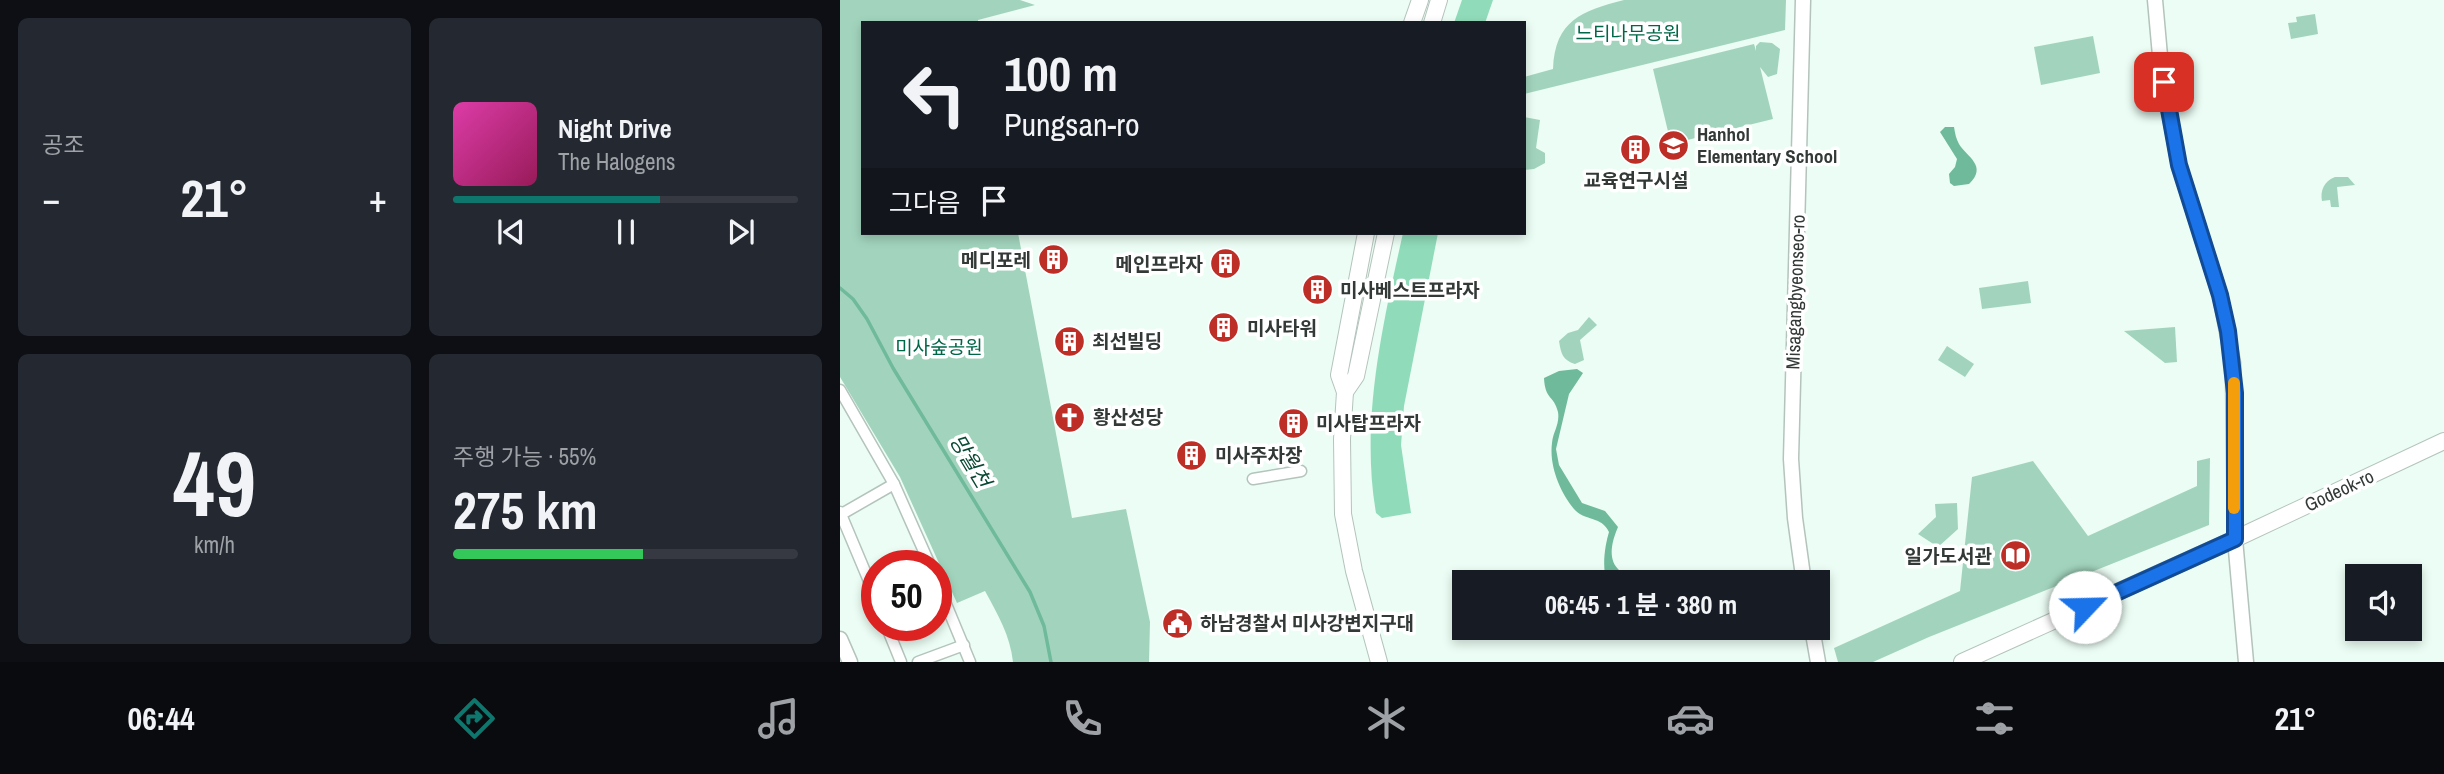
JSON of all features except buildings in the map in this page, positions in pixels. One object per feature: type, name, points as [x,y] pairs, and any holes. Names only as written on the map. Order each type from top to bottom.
[{"type":"main road","points":[[1413,21],[1420,0]]},
{"type":"main road","points":[[1433,21],[1439,0]]},
{"type":"main road","points":[[1366,235],[1339,375],[1345,392],[1342,439],[1343,514],[1354,571],[1380,662]]},
{"type":"main road","points":[[1345,392],[1356,376],[1385,235]]},
{"type":"main road","name":"Godeok-ro","points":[[1962,662],[2444,441]]},
{"type":"street","name":"Misagangbyeonseo-ro","points":[[1802,0],[1791,459],[1802,570]]},
{"type":"street","points":[[2155,0],[2161,67],[2179,165],[2220,295],[2233,363],[2235,539],[2246,662]]},
{"type":"street","points":[[840,390],[894,484],[923,550]]},
{"type":"street","points":[[1253,479],[1301,471]]},
{"type":"street","points":[[861,563],[840,514],[894,484]]},
{"type":"street","points":[[952,617],[970,662]]},
{"type":"street","points":[[840,639],[850,662]]},
{"type":"street","points":[[1814,640],[1818,662]]},
{"type":"street","points":[[892,641],[901,662]]},
{"type":"street","points":[[918,662],[964,645]]},
{"type":"green space","name":"미사숲공원","points":[[840,0],[1020,0],[1035,5],[978,21],[861,21],[861,235],[1018,235],[1072,518],[1126,509],[1150,622],[1149,662],[1013,662],[1006,634],[985,591],[957,603],[952,592],[952,550],[933,550],[900,477],[840,377]]},
{"type":"green space","name":"느티나무공원","points":[[1624,0],[1786,0],[1785,30],[1526,94],[1526,76],[1553,69],[1555,52],[1565,29],[1574,20],[1595,9]]},
{"type":"green space","points":[[2315,14],[2318,34],[2291,39],[2288,23],[2297,22],[2296,17]]},
{"type":"green space","points":[[2093,36],[2100,73],[2041,85],[2034,47]]},
{"type":"green space","points":[[1760,42],[1772,43],[1780,49],[1777,74],[1768,77],[1760,67],[1773,119],[1671,144],[1653,69],[1754,44],[1756,51]]},
{"type":"green space","points":[[1526,117],[1540,120],[1536,148],[1545,153],[1545,163],[1526,170]]},
{"type":"green space","points":[[2335,177],[2348,177],[2355,185],[2337,187],[2339,207],[2331,207],[2330,200],[2322,201],[2322,194],[2326,184]]},
{"type":"green space","points":[[2028,281],[2031,303],[1982,309],[1979,288]]},
{"type":"green space","points":[[1589,317],[1597,325],[1580,340],[1584,360],[1575,364],[1563,356],[1559,341],[1568,333],[1578,330]]},
{"type":"green space","points":[[2175,327],[2177,362],[2165,363],[2124,331]]},
{"type":"green space","points":[[1947,346],[1974,364],[1965,377],[1938,360]]},
{"type":"green space","points":[[2210,458],[2209,525],[1873,662],[1838,662],[1834,648],[1960,591],[1972,477],[2033,461],[2088,536],[2197,486],[2197,461]]},
{"type":"green space","points":[[1957,503],[1958,529],[1938,547],[1918,534],[1936,517],[1935,504]]},
{"type":"shaded area","points":[[1462,0],[1493,0],[1486,21],[1455,21]]},
{"type":"shaded area","points":[[1945,127],[1954,127],[1959,144],[1974,162],[1977,172],[1969,184],[1954,186],[1950,183],[1949,174],[1957,159],[1940,132]]},
{"type":"shaded area","points":[[1403,235],[1438,235],[1404,406],[1401,445],[1411,513],[1382,518],[1376,513],[1371,443],[1376,372]]},
{"type":"shaded area","points":[[1577,369],[1583,373],[1569,394],[1556,449],[1559,465],[1582,503],[1605,511],[1618,527],[1612,555],[1619,570],[1605,570],[1609,532],[1606,527],[1574,509],[1564,495],[1554,470],[1552,443],[1558,412],[1546,390],[1544,378],[1559,371]]},
{"type":"waterway","name":"망월천","points":[[840,288],[853,299],[867,319],[893,368],[1030,592],[1044,626],[1051,662]]},
{"type":"slow traffic","points":[[2234,383],[2234,508]]},
{"type":"place","name":"Hanhol Elementary School","points":[[1674,145]]},
{"type":"place","name":"교육연구시설","points":[[1636,149]]},
{"type":"place","name":"메디포레","points":[[1054,260]]},
{"type":"place","name":"메인프라자","points":[[1226,264]]},
{"type":"place","name":"미사베스트프라자","points":[[1317,290]]},
{"type":"place","name":"미사타워","points":[[1224,328]]},
{"type":"place","name":"최선빌딩","points":[[1069,341]]},
{"type":"place","name":"황산성당","points":[[1070,417]]},
{"type":"place","name":"미사탑프라자","points":[[1293,423]]},
{"type":"place","name":"미사주차장","points":[[1192,455]]},
{"type":"place","name":"일가도서관","points":[[2015,556]]},
{"type":"place","name":"하남경찰서 미사강변지구대","points":[[1177,623]]},
{"type":"route","points":[[2085,607],[2235,539],[2233,363],[2220,295],[2179,165],[2164,82]]}]
